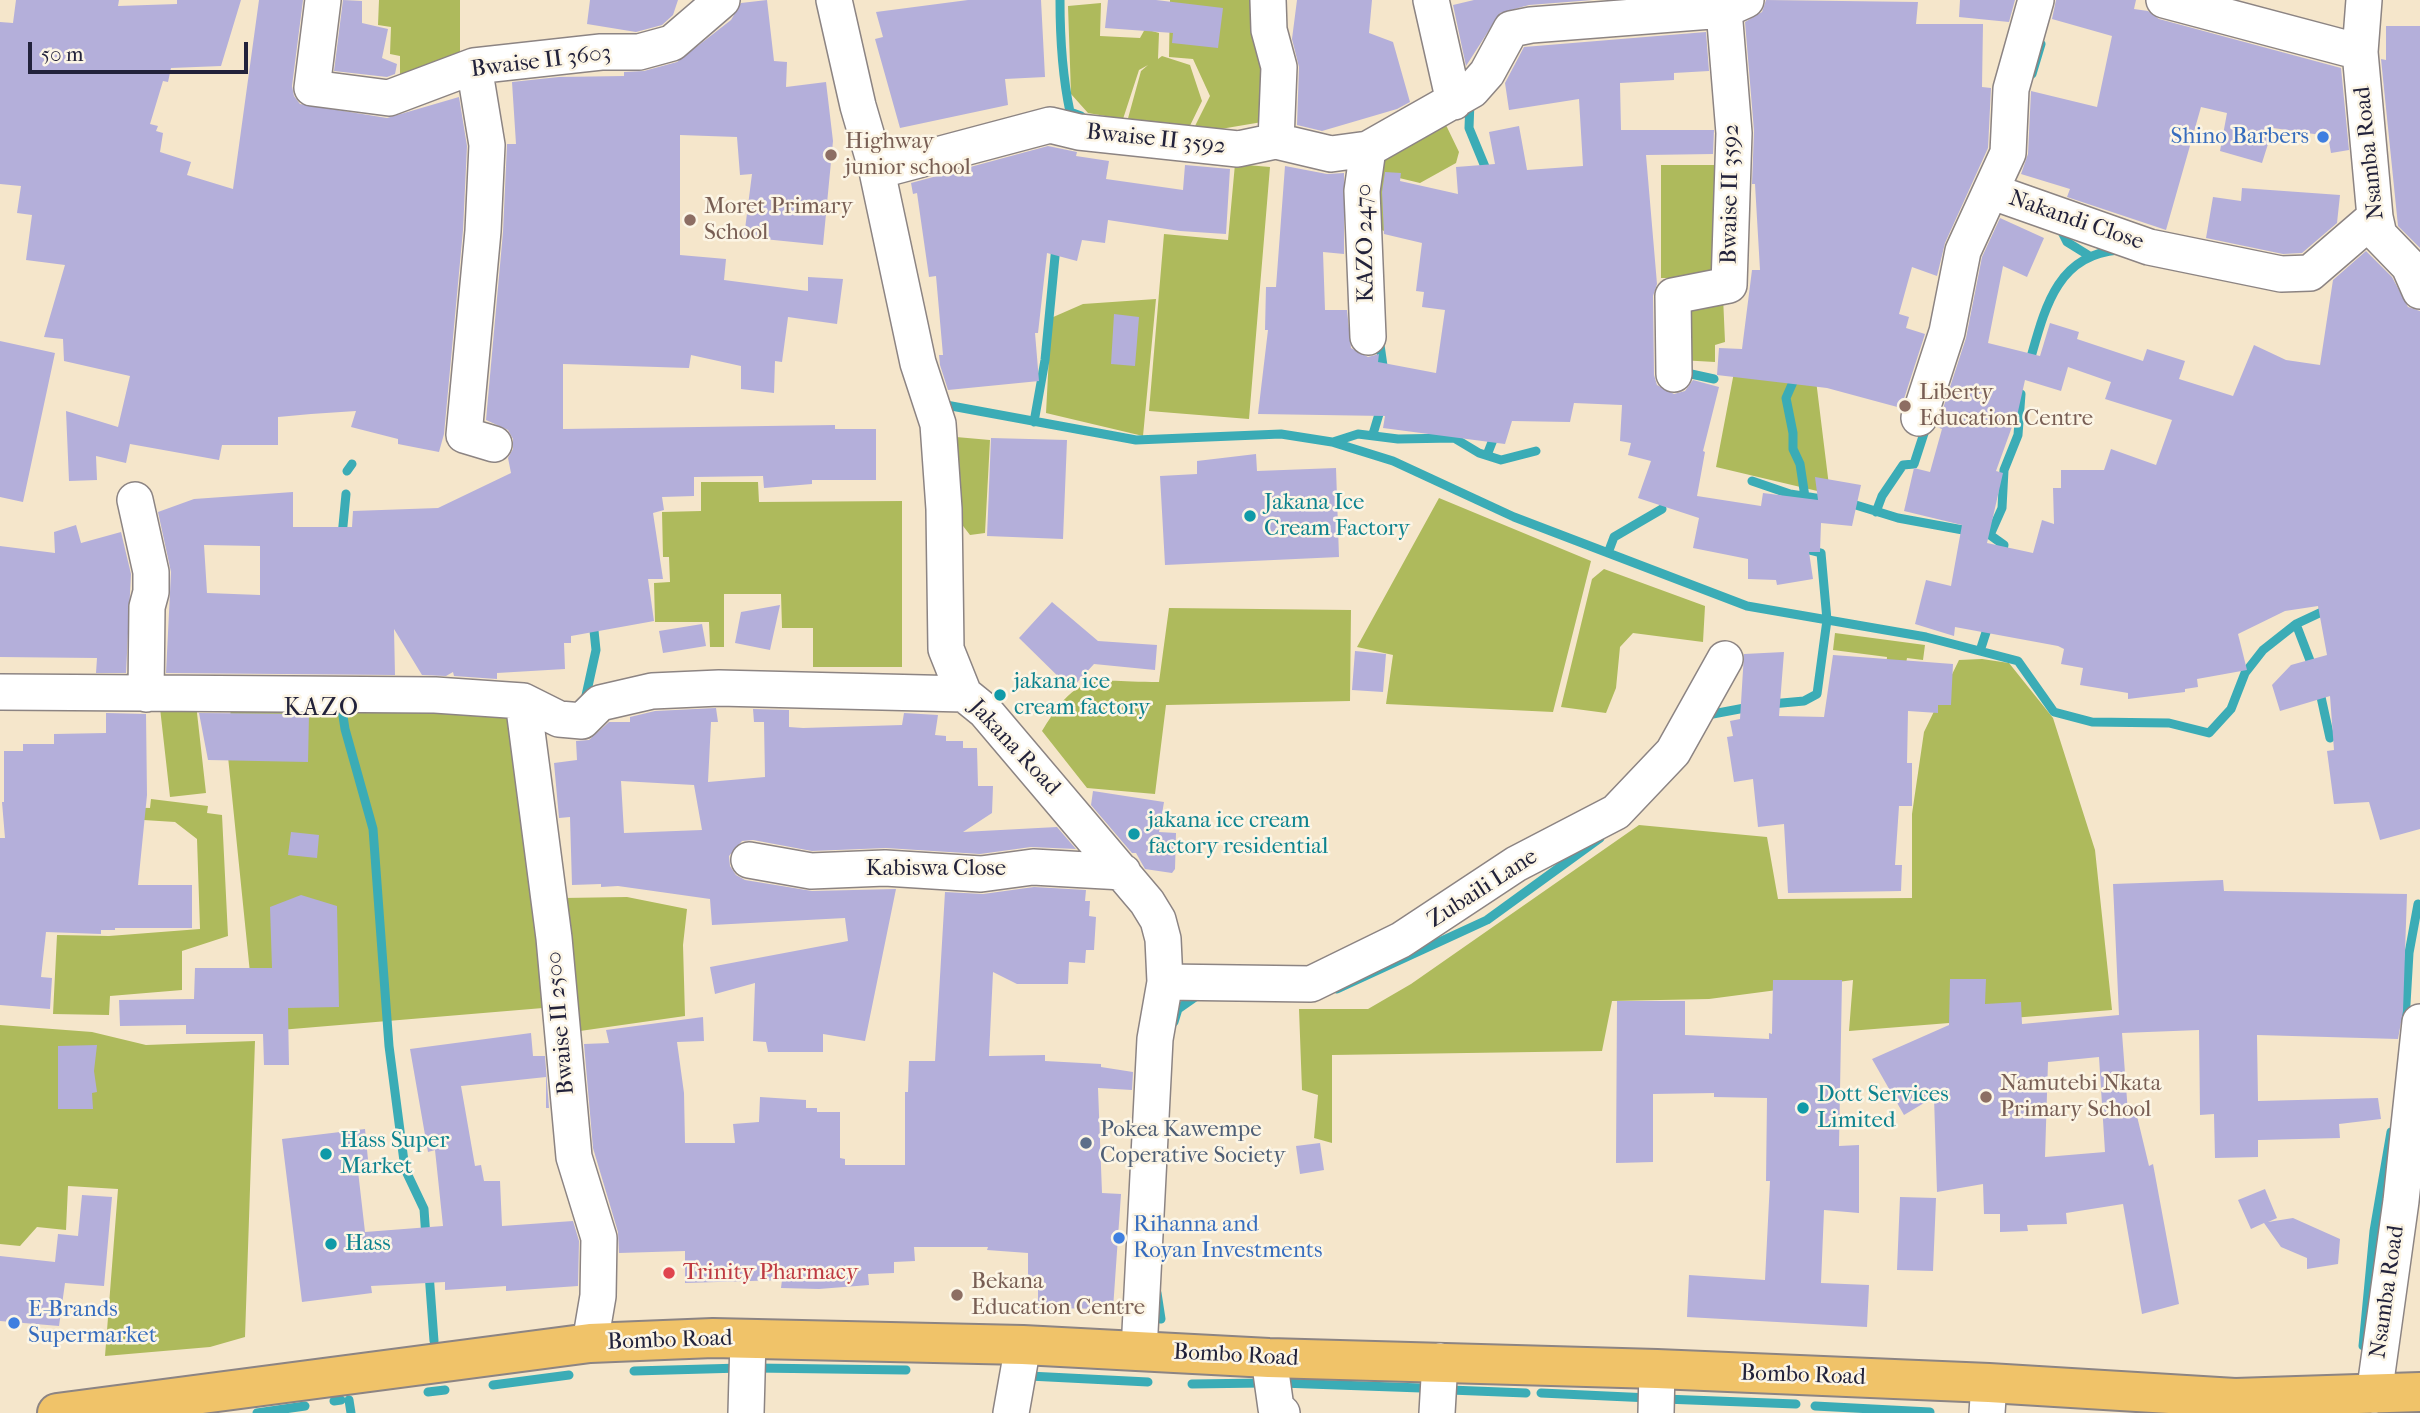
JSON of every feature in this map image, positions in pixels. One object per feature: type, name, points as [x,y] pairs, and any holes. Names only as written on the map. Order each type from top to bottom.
[{"type":"main road","name":"Bombo Road","points":[[57,1413],[590,1343],[748,1339],[1023,1345],[1269,1359],[1440,1361],[1657,1369],[1988,1398],[2401,1398]]},
{"type":"street","name":"Bwaise II 3603","points":[[323,0],[312,88],[389,98],[474,66],[601,52],[639,52],[672,43],[722,0]]},
{"type":"street","name":"Jakana Road","points":[[834,0],[858,106],[877,171],[918,363],[938,424],[944,509],[946,649],[964,694],[985,711],[1124,872],[1158,920],[1166,957],[1165,982],[1155,1039],[1139,1351]]},
{"type":"street","points":[[1268,0],[1269,30],[1279,67],[1276,141]]},
{"type":"street","points":[[1431,0],[1454,102]]},
{"type":"street","points":[[1993,192],[2008,153],[2011,89],[2036,0]]},
{"type":"street","points":[[2164,0],[2360,52]]},
{"type":"street","name":"Nsamba Road","points":[[2364,0],[2360,52],[2375,218],[2379,235],[2409,266],[2420,291]]},
{"type":"street","name":"Bwaise II 3592","points":[[877,171],[1050,125],[1079,132],[1238,149],[1276,141],[1331,154],[1368,149],[1472,90],[1487,73],[1511,29],[1735,5],[1729,285],[1673,296],[1674,374]]},
{"type":"street","points":[[474,66],[487,145],[479,440]]},
{"type":"street","name":"KAZO 2470","points":[[1368,149],[1362,191],[1368,337]]},
{"type":"street","name":"Nakandi Close","points":[[1919,418],[1947,332],[1963,251],[1993,192],[2149,247],[2281,274],[2309,273],[2375,218]]},
{"type":"street","points":[[135,500],[151,572],[151,592],[147,607],[146,694]]},
{"type":"street","name":"Zubaili Lane","points":[[1165,982],[1311,984],[1430,923],[1516,864],[1616,812],[1673,752],[1725,659]]},
{"type":"street","points":[[0,692],[435,695],[523,701],[559,719],[582,721],[600,703],[652,691],[719,688],[964,694]]},
{"type":"street","name":"Bwaise II 2500","points":[[523,701],[554,938],[573,1157],[599,1238],[598,1296],[590,1343]]},
{"type":"street","name":"Kabiswa Close","points":[[748,860],[811,871],[885,868],[982,874],[1032,867],[1124,872]]},
{"type":"street","name":"Nsamba Road","points":[[2401,1398],[2401,1201],[2420,1022]]},
{"type":"street","points":[[746,1413],[748,1339]]},
{"type":"street","points":[[1011,1413],[1023,1345]]},
{"type":"street","points":[[1269,1359],[1276,1408],[1282,1413]]},
{"type":"street","points":[[1437,1413],[1440,1361]]},
{"type":"street","points":[[1657,1369],[1657,1413]]},
{"type":"green space","points":[[379,0],[460,0],[460,62],[400,82],[400,56],[390,54],[391,27],[378,25]]},
{"type":"green space","points":[[1170,0],[1258,0],[1268,121],[1191,134],[1210,96],[1193,59],[1169,57]]},
{"type":"green space","points":[[1101,3],[1100,36],[1140,38],[1145,29],[1159,33],[1158,59],[1162,56],[1190,65],[1202,101],[1184,138],[1127,122],[1141,71],[1148,65],[1139,70],[1123,119],[1088,113],[1071,94],[1068,6]]},
{"type":"green space","points":[[1444,121],[1459,152],[1456,163],[1420,183],[1395,177],[1386,232],[1372,225],[1376,150]]},
{"type":"green space","points":[[1235,164],[1270,167],[1249,419],[1149,411],[1164,234],[1228,240]]},
{"type":"green space","points":[[1661,165],[1723,165],[1722,278],[1661,278]]},
{"type":"green space","points":[[1723,296],[1725,342],[1715,345],[1715,362],[1680,360],[1681,297]]},
{"type":"green space","points":[[1156,299],[1143,436],[1046,413],[1051,318],[1083,304]]},
{"type":"green space","points":[[1735,367],[1815,372],[1830,494],[1716,467]]},
{"type":"green space","points":[[956,437],[990,440],[985,533],[970,535],[960,522]]},
{"type":"green space","points":[[701,482],[758,482],[759,502],[902,501],[902,667],[813,667],[813,628],[782,628],[781,594],[724,594],[724,647],[710,647],[709,622],[655,622],[654,583],[670,582],[669,557],[663,557],[662,512],[701,511]]},
{"type":"green space","points":[[1439,498],[1591,561],[1553,712],[1386,704],[1393,655],[1357,647]]},
{"type":"green space","points":[[1604,569],[1705,606],[1703,642],[1633,633],[1620,647],[1616,688],[1606,713],[1561,707],[1592,579]]},
{"type":"green space","points":[[1169,608],[1351,610],[1350,701],[1166,705],[1155,794],[1087,788],[1042,731],[1055,711],[1078,688],[1103,681],[1159,682]]},
{"type":"green space","points":[[1835,633],[1925,645],[1923,660],[1907,658],[1905,669],[1886,667],[1887,657],[1833,650]]},
{"type":"green space","points":[[1982,659],[2009,663],[2053,718],[2095,850],[2112,1010],[1849,1031],[1853,980],[1709,999],[1612,1001],[1602,1051],[1332,1055],[1332,1143],[1314,1138],[1318,1095],[1302,1090],[1299,1009],[1368,1009],[1411,984],[1639,825],[1767,837],[1778,899],[1912,898],[1912,814],[1924,732],[1959,660]]},
{"type":"green space","points":[[196,704],[206,793],[170,797],[160,708]]},
{"type":"green space","points":[[232,705],[509,715],[538,930],[543,1008],[256,1032],[226,737]]},
{"type":"green space","points":[[151,799],[208,806],[207,813],[222,815],[228,936],[182,951],[182,990],[110,996],[109,1015],[53,1014],[57,935],[109,936],[200,929],[197,839],[175,822],[112,818],[113,807],[150,808]]},
{"type":"green space","points":[[627,897],[687,909],[683,945],[685,1016],[573,1032],[563,898]]},
{"type":"green space","points":[[0,1025],[92,1032],[146,1045],[255,1041],[245,1337],[210,1347],[105,1356],[118,1189],[68,1186],[66,1230],[37,1227],[20,1246],[0,1244]]},
{"type":"building","points":[[16,0],[119,0],[118,6],[177,4],[177,0],[241,0],[221,66],[171,68],[168,82],[163,81],[150,124],[158,126],[156,131],[163,133],[160,152],[191,162],[187,175],[233,189],[259,0],[303,0],[292,86],[294,96],[300,104],[387,118],[459,97],[467,146],[463,230],[444,434],[439,452],[398,444],[398,439],[351,427],[356,411],[311,414],[278,417],[278,445],[222,445],[219,460],[130,444],[126,463],[96,456],[97,480],[69,481],[66,411],[118,427],[130,376],[64,361],[63,339],[44,337],[65,265],[26,260],[32,215],[17,213],[21,186],[0,184],[0,22],[13,23]]},
{"type":"building","points":[[343,0],[362,1],[362,23],[388,29],[382,58],[397,64],[395,74],[387,77],[334,71]]},
{"type":"building","points":[[590,0],[678,0],[673,15],[662,25],[636,32],[587,24]]},
{"type":"building","points":[[767,0],[774,61],[787,62],[786,87],[826,82],[833,141],[823,245],[744,237],[752,174],[740,175],[737,137],[680,135],[680,255],[726,259],[724,280],[808,291],[808,277],[843,279],[837,324],[788,317],[782,362],[775,361],[774,393],[741,389],[741,366],[691,355],[689,368],[563,364],[563,429],[835,425],[835,429],[876,429],[876,480],[812,480],[812,484],[764,488],[763,476],[694,477],[694,496],[662,497],[664,510],[653,513],[663,579],[648,579],[654,621],[571,636],[571,643],[564,643],[565,669],[497,673],[497,679],[454,676],[453,672],[446,676],[422,675],[394,629],[395,675],[166,673],[171,572],[158,512],[194,499],[293,492],[293,527],[352,527],[353,511],[438,508],[511,473],[508,458],[513,449],[513,439],[508,430],[486,420],[503,232],[507,144],[516,144],[512,82],[559,77],[624,76],[624,72],[644,71],[677,62],[731,20],[741,3]],"holes":[[[204,545],[260,546],[260,595],[207,593]]]},
{"type":"building","points":[[968,0],[1041,0],[1045,77],[1005,79],[1008,105],[900,128],[875,39],[883,37],[876,12]]},
{"type":"building","points":[[1108,0],[1156,0],[1223,8],[1218,48],[1172,43],[1173,33],[1105,28]]},
{"type":"building","points":[[1297,0],[1372,0],[1369,33],[1393,42],[1410,102],[1397,109],[1322,131],[1297,125],[1299,67],[1292,39]]},
{"type":"building","points":[[1474,0],[1593,0],[1529,5],[1500,13],[1466,66],[1453,5]]},
{"type":"building","points":[[1766,0],[1918,2],[1916,24],[1983,24],[1982,87],[1991,88],[1988,148],[1945,243],[1937,276],[1912,267],[1899,314],[1909,317],[1906,328],[1925,334],[1901,408],[1827,388],[1717,375],[1719,348],[1742,349],[1752,270],[1760,270],[1755,184],[1752,184],[1754,131],[1745,22],[1762,12]]},
{"type":"building","points":[[1960,0],[2015,0],[2009,22],[1959,17]]},
{"type":"building","points":[[2056,0],[2136,0],[2134,9],[2148,11],[2159,19],[2341,68],[2349,150],[2331,153],[2328,136],[2273,128],[2262,163],[2220,151],[2227,113],[2201,107],[2166,230],[2067,197],[2070,189],[2021,174],[2028,154],[2031,91],[2097,107],[2112,36],[2052,19]]},
{"type":"building","points":[[2386,26],[2420,26],[2420,248],[2398,226],[2381,59],[2386,60]]},
{"type":"building","points":[[1706,32],[1709,71],[1674,73],[1674,80],[1620,83],[1621,130],[1714,130],[1713,154],[1646,155],[1657,284],[1653,296],[1654,375],[1657,385],[1674,394],[1685,391],[1693,380],[1719,387],[1703,451],[1705,452],[1697,496],[1761,506],[1763,493],[1818,500],[1815,477],[1861,485],[1852,526],[1821,523],[1820,552],[1809,552],[1813,579],[1777,585],[1776,580],[1748,579],[1748,559],[1693,548],[1699,518],[1638,498],[1651,461],[1628,455],[1631,443],[1620,441],[1622,405],[1574,403],[1570,422],[1512,421],[1505,444],[1383,428],[1385,416],[1258,414],[1268,330],[1265,330],[1266,287],[1276,287],[1285,166],[1327,174],[1344,173],[1344,254],[1323,252],[1325,310],[1347,310],[1351,348],[1368,357],[1379,354],[1378,362],[1436,373],[1445,310],[1422,307],[1424,292],[1416,291],[1422,243],[1384,234],[1382,192],[1385,172],[1401,173],[1400,181],[1458,194],[1456,167],[1495,164],[1489,132],[1519,126],[1527,170],[1583,166],[1579,99],[1509,110],[1505,83],[1524,47]]},
{"type":"building","points":[[1048,146],[1077,152],[1076,156],[1109,161],[1106,179],[1183,190],[1185,165],[1230,169],[1226,234],[1180,231],[1108,220],[1105,243],[1082,240],[1077,261],[1047,253],[1038,333],[1035,333],[1039,381],[948,390],[940,365],[939,355],[943,355],[936,276],[929,277],[917,193],[913,194],[911,183]]},
{"type":"building","points":[[2242,188],[2340,195],[2337,223],[2302,253],[2283,254],[2206,238],[2213,197],[2241,201]]},
{"type":"building","points":[[2000,218],[2044,238],[2027,277],[2003,266],[1988,343],[2040,356],[2050,323],[2079,332],[2077,339],[2143,361],[2147,349],[2185,361],[2179,379],[2233,396],[2254,345],[2286,360],[2320,365],[2333,280],[2366,251],[2392,277],[2408,307],[2420,311],[2420,829],[2380,840],[2369,802],[2334,804],[2327,751],[2334,750],[2330,696],[2280,711],[2272,685],[2291,665],[2327,655],[2318,606],[2285,611],[2238,634],[2247,670],[2197,679],[2198,687],[2185,689],[2185,692],[2128,699],[2128,693],[2080,685],[2083,668],[2061,664],[2064,649],[2058,646],[1955,627],[1954,636],[1915,624],[1926,580],[1951,586],[1962,525],[1904,511],[1914,468],[1930,472],[1942,429],[1937,427],[1966,338],[1982,257]],"holes":[[[2068,367],[2111,382],[2105,399],[2172,420],[2156,465],[2111,449],[2104,470],[2061,470],[2061,488],[2053,488],[2054,524],[2042,520],[2033,553],[1987,543],[2003,473],[1996,471],[2013,424],[2015,425],[2025,380],[2061,391]]]},
{"type":"building","points":[[1114,314],[1139,317],[1135,366],[1111,364]]},
{"type":"building","points":[[0,341],[55,353],[23,502],[0,497]]},
{"type":"building","points":[[991,438],[1067,440],[1063,539],[987,536]]},
{"type":"building","name":"Jakana Ice Cream Factory","points":[[1256,454],[1257,471],[1336,468],[1339,557],[1165,565],[1160,476],[1197,474],[1197,461]]},
{"type":"building","points":[[76,525],[81,543],[121,532],[131,574],[126,673],[96,673],[97,658],[0,657],[0,546],[55,553],[54,532]]},
{"type":"building","name":"Jakana Ice Cream Factory","points":[[1052,602],[1098,641],[1157,645],[1155,670],[1094,664],[1071,689],[1019,638]]},
{"type":"building","points":[[780,605],[770,650],[735,643],[741,612]]},
{"type":"building","points":[[702,624],[706,646],[663,653],[659,631]]},
{"type":"building","points":[[1355,651],[1386,654],[1383,692],[1352,690]]},
{"type":"building","points":[[1784,652],[1779,716],[1824,717],[1833,655],[1953,664],[1951,705],[1938,705],[1938,713],[1908,711],[1907,763],[1912,763],[1912,806],[1899,806],[1895,865],[1902,865],[1901,891],[1788,893],[1784,824],[1758,827],[1753,779],[1734,782],[1727,737],[1733,736],[1730,721],[1740,719],[1744,654]]},
{"type":"building","points":[[716,708],[718,722],[711,722],[708,782],[765,777],[764,722],[754,722],[753,709],[789,710],[789,727],[803,728],[902,725],[904,713],[938,715],[935,735],[946,736],[946,741],[963,741],[963,748],[977,748],[978,786],[993,786],[992,813],[963,832],[1057,827],[1076,849],[1031,847],[980,854],[886,848],[812,851],[753,840],[742,841],[729,856],[730,866],[736,875],[745,880],[812,891],[896,889],[865,1041],[823,1034],[823,1052],[768,1052],[766,1042],[753,1041],[755,983],[715,994],[710,967],[848,941],[845,918],[712,925],[710,899],[618,886],[601,887],[601,884],[572,885],[570,817],[559,818],[554,763],[577,760],[576,741],[589,740],[609,722],[630,722],[630,717],[655,711]],"holes":[[[621,781],[694,785],[702,830],[624,833]]]},
{"type":"building","points":[[106,713],[146,714],[147,795],[138,885],[192,885],[192,928],[115,928],[101,930],[101,934],[46,932],[41,977],[52,978],[50,1009],[0,1005],[0,838],[5,838],[2,802],[4,751],[23,751],[23,744],[54,744],[54,734],[106,733]]},
{"type":"building","points":[[199,713],[309,714],[308,762],[208,760]]},
{"type":"building","name":"jakana ice cream factory residential","points":[[1093,791],[1164,802],[1159,832],[1176,833],[1175,869],[1172,873],[1145,869],[1136,853],[1132,853],[1091,805]]},
{"type":"building","points":[[291,832],[319,835],[317,858],[288,855]]},
{"type":"building","points":[[2223,880],[2224,891],[2407,894],[2403,1011],[2398,1039],[2257,1035],[2258,1101],[2378,1098],[2381,1119],[2339,1124],[2340,1138],[2258,1140],[2258,1157],[2215,1158],[2214,1114],[2200,1115],[2199,1030],[2122,1033],[2128,1113],[2136,1112],[2149,1166],[2153,1164],[2179,1304],[2142,1314],[2123,1204],[2066,1213],[2067,1224],[2027,1225],[2028,1231],[2000,1232],[2000,1214],[1984,1214],[1983,1184],[1937,1192],[1934,1097],[1904,1115],[1872,1059],[1949,1025],[1950,979],[1986,979],[1985,1004],[2021,1002],[2022,1024],[2119,1015],[2113,884]],"holes":[[[2099,1057],[2105,1152],[2045,1157],[2048,1062]]]},
{"type":"building","points":[[1034,887],[1086,890],[1085,901],[1090,901],[1089,916],[1096,917],[1094,950],[1086,950],[1085,963],[1069,962],[1068,984],[1017,984],[993,972],[989,1056],[1045,1055],[1045,1061],[1101,1064],[1101,1067],[1133,1072],[1132,1090],[1098,1088],[1102,1193],[1121,1194],[1113,1309],[1038,1308],[1038,1282],[1028,1282],[1028,1253],[987,1250],[988,1247],[914,1247],[915,1261],[894,1262],[894,1273],[868,1274],[869,1285],[819,1289],[781,1288],[782,1280],[685,1283],[685,1251],[619,1253],[618,1232],[593,1148],[584,1044],[609,1043],[606,1030],[703,1017],[704,1041],[677,1042],[684,1093],[685,1143],[735,1143],[733,1124],[759,1122],[760,1097],[806,1100],[806,1108],[817,1108],[817,1112],[840,1112],[840,1158],[845,1159],[845,1165],[905,1165],[905,1092],[908,1092],[909,1061],[935,1061],[945,892],[983,894]]},
{"type":"building","points":[[301,895],[337,906],[339,1007],[288,1008],[289,1065],[264,1065],[263,1034],[186,1034],[186,1025],[120,1026],[119,1000],[194,999],[195,968],[272,968],[270,907]]},
{"type":"building","points":[[1773,980],[1842,980],[1839,1146],[1859,1145],[1859,1213],[1824,1210],[1821,1283],[1869,1285],[1867,1327],[1687,1317],[1689,1275],[1765,1280],[1770,1181],[1766,1181],[1767,1098],[1714,1097],[1714,1093],[1653,1094],[1653,1162],[1616,1163],[1617,1001],[1685,1001],[1685,1035],[1769,1039],[1769,1033],[1772,1034]]},
{"type":"building","points":[[531,1033],[533,1056],[545,1056],[549,1108],[546,1108],[546,1077],[461,1086],[475,1166],[481,1165],[484,1181],[500,1181],[502,1226],[573,1221],[579,1241],[578,1286],[506,1291],[506,1286],[445,1290],[445,1282],[371,1286],[372,1293],[302,1302],[282,1139],[365,1129],[369,1170],[358,1171],[365,1232],[443,1226],[435,1150],[428,1152],[410,1049]]},
{"type":"building","points":[[97,1045],[94,1071],[97,1092],[92,1093],[93,1109],[58,1109],[58,1046]]},
{"type":"building","points":[[1320,1143],[1324,1170],[1300,1174],[1296,1146]]},
{"type":"building","points":[[2265,1189],[2277,1218],[2268,1222],[2293,1218],[2340,1239],[2338,1264],[2307,1269],[2307,1258],[2281,1247],[2264,1223],[2251,1229],[2238,1200]]},
{"type":"building","points":[[82,1195],[112,1197],[104,1286],[65,1283],[59,1326],[0,1321],[0,1256],[55,1262],[58,1234],[78,1236]]},
{"type":"building","points":[[1900,1197],[1936,1198],[1933,1271],[1897,1270]]},
{"type":"waterway","points":[[1060,0],[1067,98],[1070,112],[1081,116]]},
{"type":"waterway","points":[[2032,74],[2041,44]]},
{"type":"waterway","points":[[1470,101],[1469,128],[1488,174]]},
{"type":"waterway","points":[[2059,226],[2067,242],[2088,255]]},
{"type":"waterway","points":[[1034,422],[1045,360],[1056,246]]},
{"type":"waterway","points":[[2029,364],[2047,306],[2066,275],[2097,254],[2118,250]]},
{"type":"waterway","points":[[1379,338],[1384,373]]},
{"type":"waterway","points":[[1682,372],[1714,379]]},
{"type":"waterway","points":[[1797,373],[1786,398],[1793,433],[1793,449],[1800,464],[1805,497]]},
{"type":"waterway","points":[[1846,502],[1898,518],[1990,535],[2002,508],[2004,470],[2018,435],[2021,394]]},
{"type":"waterway","points":[[1373,434],[1382,404]]},
{"type":"waterway","points":[[946,405],[1136,440],[1281,434],[1332,442],[1393,461],[1514,517],[1747,606],[1926,637],[2018,661],[2054,712],[2092,722],[2169,723],[2209,733],[2231,709],[2245,673],[2263,650],[2296,624],[2328,609]]},
{"type":"waterway","points":[[1876,512],[1882,496],[1903,465],[1914,464],[1927,424]]},
{"type":"waterway","points":[[1487,455],[1496,432]]},
{"type":"waterway","points":[[1333,442],[1358,434],[1398,439],[1454,438],[1479,453],[1501,460],[1536,451]]},
{"type":"waterway","points":[[347,471],[352,464]]},
{"type":"waterway","points":[[1752,481],[1790,494],[1828,500]]},
{"type":"waterway","points":[[342,536],[346,494]]},
{"type":"waterway","points":[[1608,553],[1614,537],[1662,509]]},
{"type":"waterway","points":[[1990,535],[2004,545],[2001,558]]},
{"type":"waterway","points":[[1771,704],[1804,701],[1817,694],[1827,620],[1821,553],[1809,550]]},
{"type":"waterway","points":[[585,700],[596,650],[593,621]]},
{"type":"waterway","points":[[1980,651],[1989,623]]},
{"type":"waterway","points":[[2296,624],[2314,671]]},
{"type":"waterway","points":[[2319,688],[2330,738]]},
{"type":"waterway","points":[[341,703],[345,729],[373,829],[389,1046],[405,1169],[424,1209],[426,1238]]},
{"type":"waterway","points":[[1702,716],[1750,707]]},
{"type":"waterway","points":[[1337,989],[1487,920],[1600,838]]},
{"type":"waterway","points":[[2405,1021],[2409,953],[2418,904]]},
{"type":"waterway","points":[[1174,1022],[1178,1009],[1198,995]]},
{"type":"waterway","points":[[2363,1346],[2374,1231],[2391,1132]]},
{"type":"waterway","points":[[429,1273],[434,1341]]},
{"type":"waterway","points":[[1157,1293],[1161,1319]]},
{"type":"waterway","points":[[634,1371],[741,1368]]},
{"type":"waterway","points":[[755,1368],[906,1370]]},
{"type":"waterway","points":[[493,1385],[569,1375]]},
{"type":"waterway","points":[[1028,1380],[1029,1376],[1148,1382]]},
{"type":"waterway","points":[[1192,1384],[1263,1383]]},
{"type":"waterway","points":[[1281,1383],[1421,1388]]},
{"type":"waterway","points":[[428,1392],[445,1390]]},
{"type":"waterway","points":[[1450,1392],[1526,1393]]},
{"type":"waterway","points":[[1541,1393],[1650,1398]]},
{"type":"waterway","points":[[1664,1399],[1796,1404]]},
{"type":"waterway","points":[[334,1401],[341,1400]]},
{"type":"waterway","points":[[349,1400],[351,1413]]},
{"type":"waterway","points":[[257,1413],[305,1406]]},
{"type":"waterway","points":[[1815,1406],[1930,1412]]},
{"type":"place","name":"Shino Barbers","points":[[2323,137]]},
{"type":"place","name":"Highway junior school","points":[[831,155]]},
{"type":"place","name":"Moret Primary School","points":[[690,220]]},
{"type":"place","name":"Liberty Education Centre","points":[[1905,406]]},
{"type":"place","name":"Jakana Ice Cream Factory","points":[[1250,516]]},
{"type":"place","name":"jakana ice cream factory","points":[[1000,695]]},
{"type":"place","name":"jakana ice cream factory residential","points":[[1134,834]]},
{"type":"place","name":"Namutebi Nkata Primary School","points":[[1986,1097]]},
{"type":"place","name":"Dott Services Limited","points":[[1803,1108]]},
{"type":"place","name":"Pokea Kawempe Coperative Society","points":[[1086,1143]]},
{"type":"place","name":"Hass Super Market","points":[[326,1154]]},
{"type":"place","name":"Rihanna and Royan Investments","points":[[1119,1238]]},
{"type":"place","name":"Hass","points":[[331,1244]]},
{"type":"place","name":"Trinity Pharmacy","points":[[669,1273]]},
{"type":"place","name":"Bekana Education Centre","points":[[957,1295]]},
{"type":"place","name":"E-Brands Supermarket","points":[[14,1323]]},
{"type":"district","name":"KAZO","points":[[322,709]]}]
